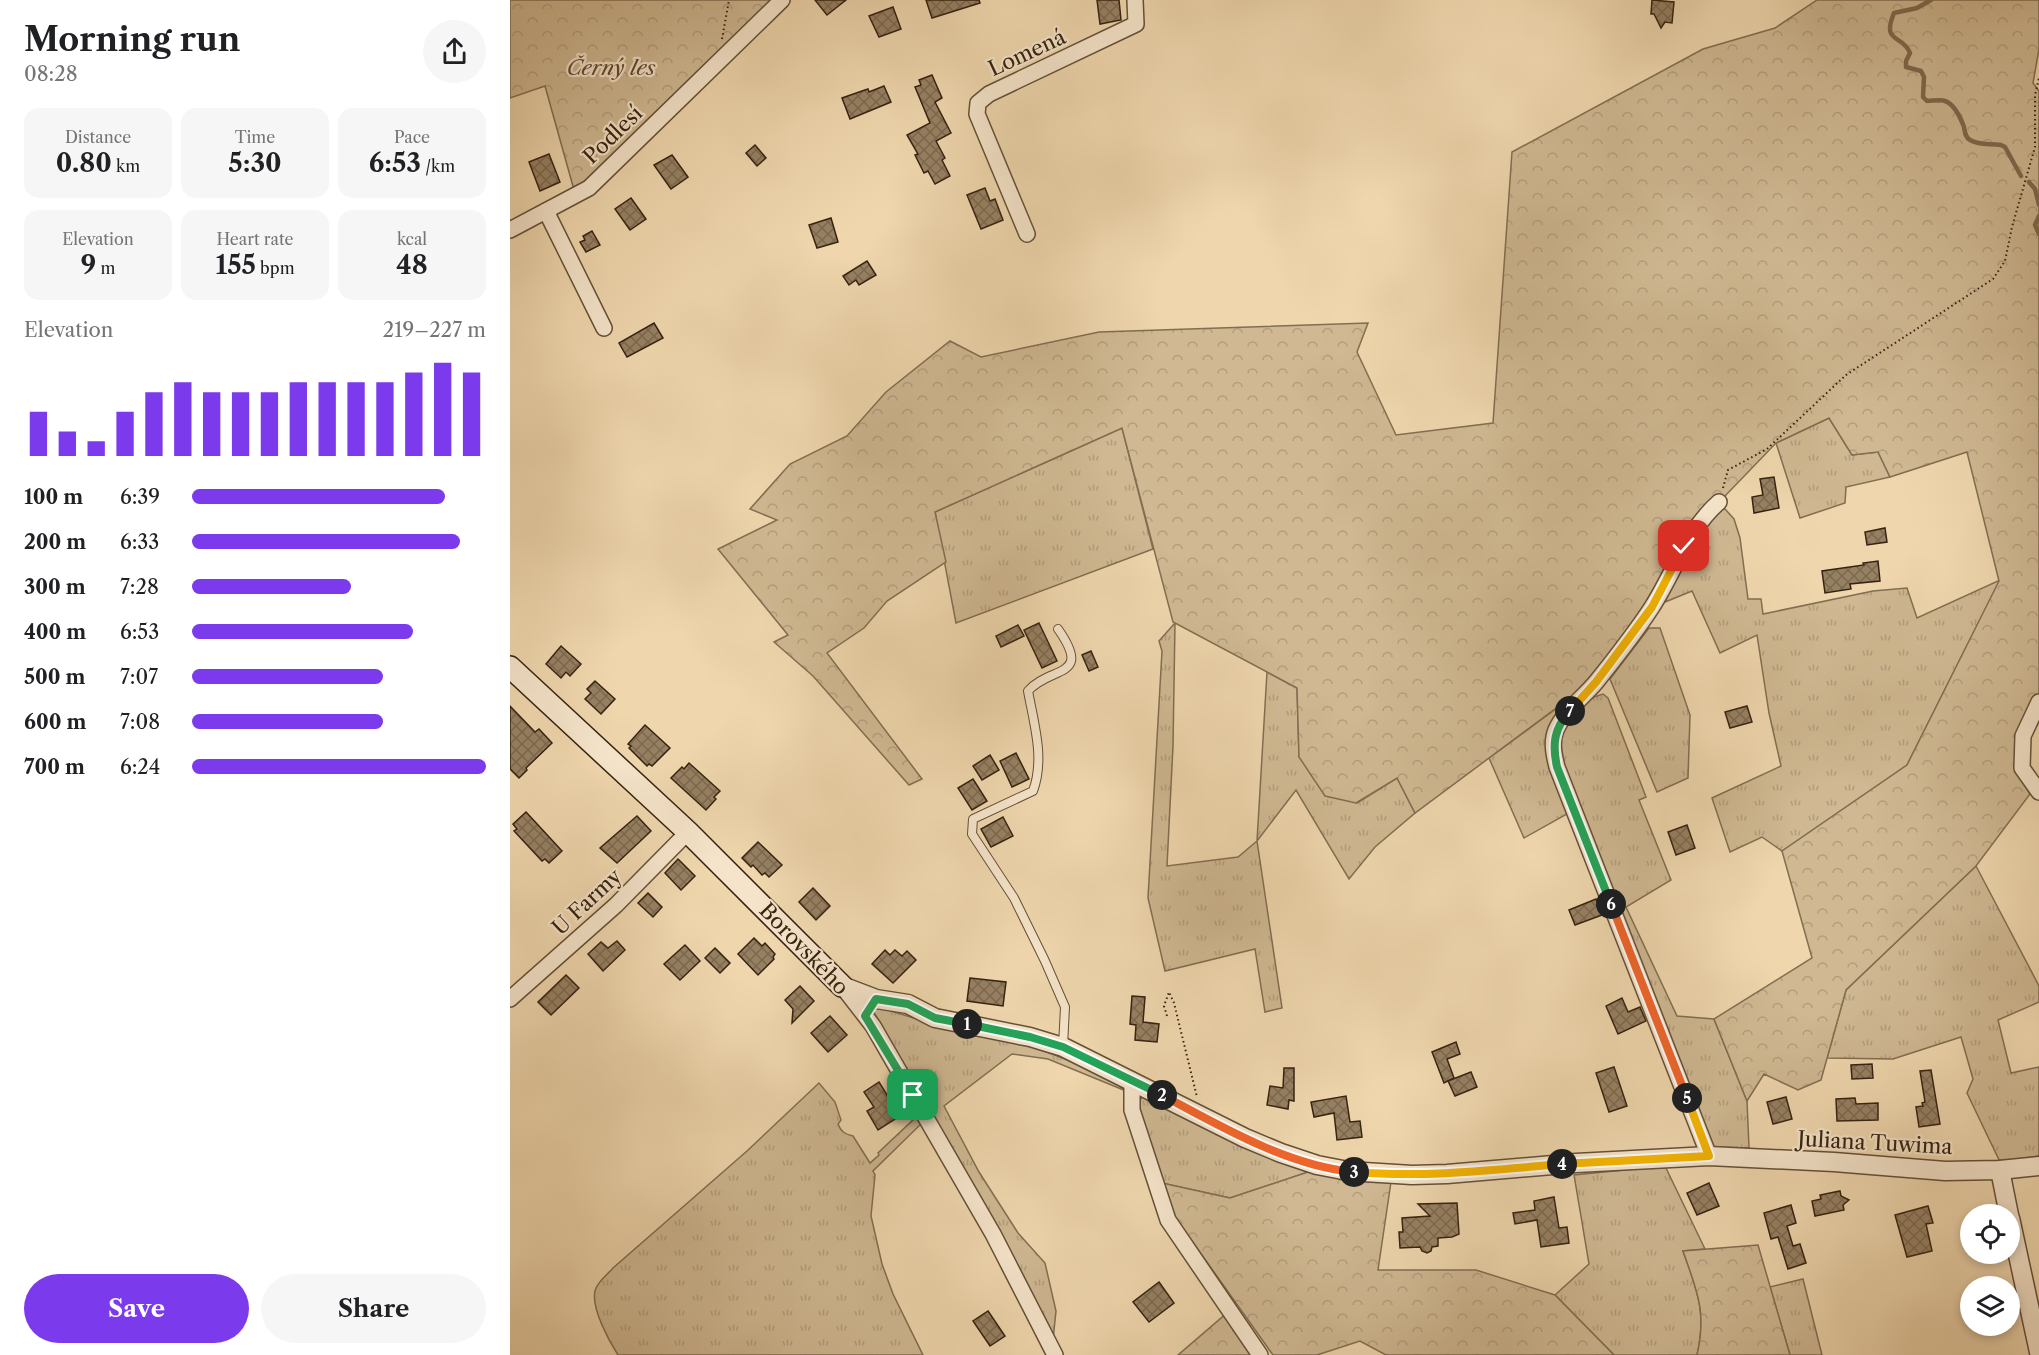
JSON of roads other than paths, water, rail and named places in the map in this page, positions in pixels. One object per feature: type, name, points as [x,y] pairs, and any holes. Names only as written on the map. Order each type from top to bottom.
[{"type":"main road","name":"Borovského","points":[[510,667],[688,832],[842,986]]},
{"type":"street","name":"Podlesí","points":[[510,230],[589,188],[782,0]]},
{"type":"street","name":"Lomená","points":[[1027,234],[978,114],[978,103],[988,94],[1136,24],[1135,0]]},
{"type":"street","points":[[546,211],[604,328]]},
{"type":"street","points":[[1709,1156],[1557,767],[1553,750],[1555,731],[1564,717],[1596,682],[1652,607],[1684,546],[1705,514],[1719,502]]},
{"type":"street","points":[[2039,702],[2024,736],[2022,768],[2039,792]]},
{"type":"street","name":"U Farmy","points":[[510,999],[616,905],[688,832]]},
{"type":"street","name":"Juliana Tuwima","points":[[842,986],[876,999],[908,1004],[935,1018],[1030,1037],[1063,1047],[1245,1138],[1290,1156],[1337,1169],[1376,1173],[1447,1174],[1575,1163],[1709,1156],[1834,1162],[1945,1171],[2000,1170],[2039,1166]]},
{"type":"street","name":"Borovského","points":[[842,986],[873,1026],[993,1234],[1055,1355]]},
{"type":"street","points":[[865,1016],[876,999]]},
{"type":"street","points":[[1132,1080],[1132,1110],[1168,1220],[1260,1355]]},
{"type":"street","points":[[2000,1170],[2007,1204]]},
{"type":"street","points":[[2020,1263],[2039,1352]]},
{"type":"lane","points":[[1058,629],[1070,646],[1071,661],[1065,670],[1036,682],[1028,691],[1038,750],[1038,776],[1033,791],[973,819],[972,834],[1014,898],[1065,1007],[1063,1047]]},
{"type":"waterway","points":[[1931,0],[1917,8],[1894,13],[1890,30],[1894,38],[1903,43],[1910,53],[1906,67],[1921,71],[1924,77],[1923,97],[1927,101],[1943,100],[1951,105],[1970,140],[2005,147],[2021,176]]},
{"type":"waterway","points":[[2029,182],[2035,189],[2039,205]]},
{"type":"waterway","points":[[2039,216],[2035,225],[2039,234]]},
{"type":"park label","name":"Černý les","points":[[611,68]]}]
